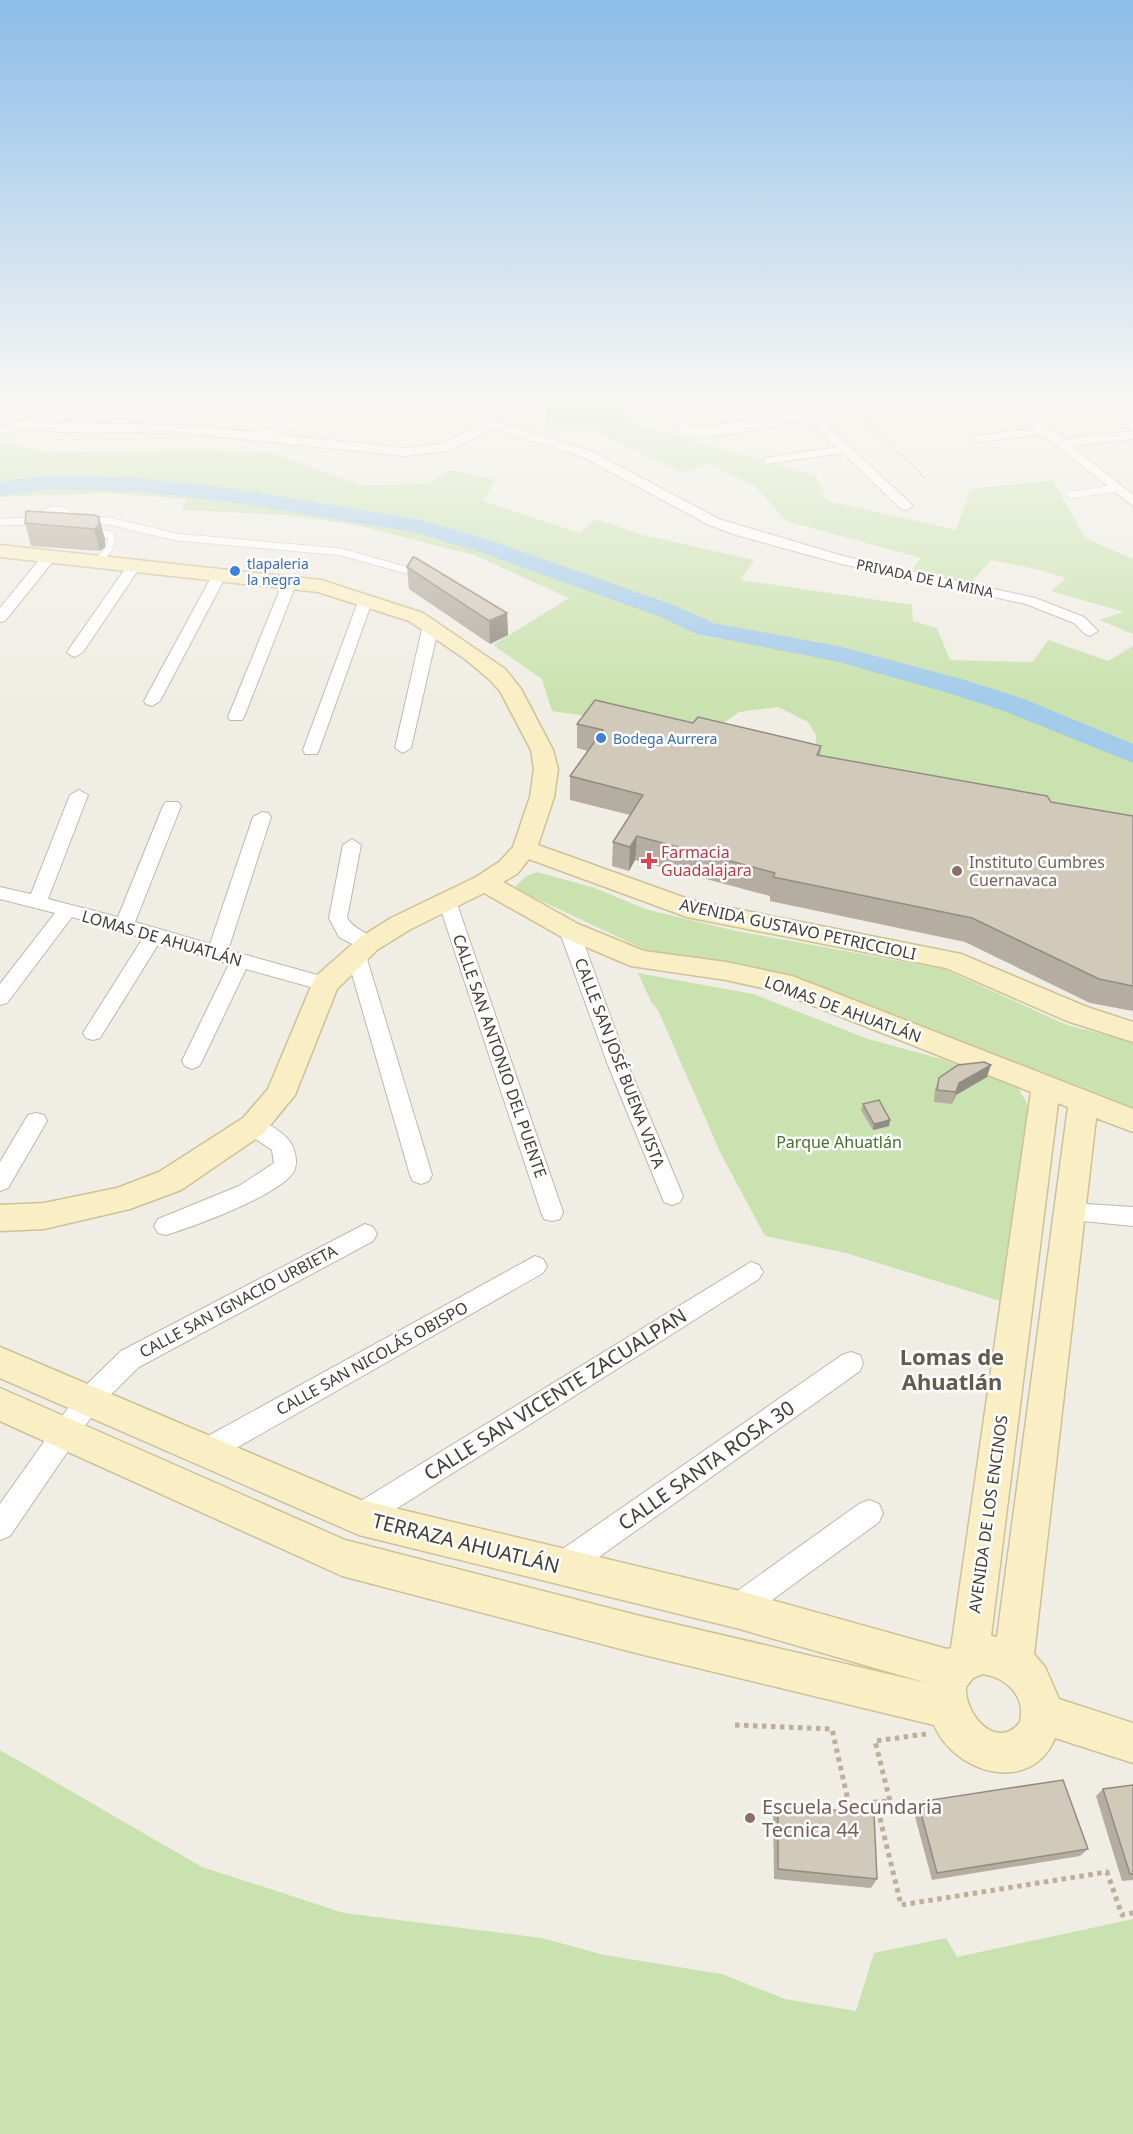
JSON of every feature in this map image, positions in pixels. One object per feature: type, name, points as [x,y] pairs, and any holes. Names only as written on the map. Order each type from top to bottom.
[{"type":"street","name":"PRIVADA DE LA MINA","points":[[674,501],[714,522],[741,532],[841,560],[1030,601],[1079,620],[1090,631]]},
{"type":"street","points":[[900,501],[906,506]]},
{"type":"street","points":[[0,551],[290,582],[321,586],[366,598],[431,625],[497,674],[510,689],[542,750],[546,769],[542,797],[524,849],[508,868],[485,883],[447,901],[362,949],[325,984],[280,1095],[253,1126],[170,1181],[119,1200],[44,1216],[0,1218]]},
{"type":"street","points":[[0,618],[49,557]]},
{"type":"street","points":[[75,652],[134,566]]},
{"type":"street","points":[[152,701],[220,574]]},
{"type":"street","points":[[236,717],[290,582]]},
{"type":"street","points":[[311,750],[366,598]]},
{"type":"street","points":[[403,748],[431,625]]},
{"type":"street","points":[[39,901],[79,795]]},
{"type":"street","points":[[124,926],[172,806]]},
{"type":"street","points":[[217,954],[262,817]]},
{"type":"street","points":[[352,845],[338,918],[346,932],[362,949],[420,1175]]},
{"type":"street","name":"AVENIDA GUSTAVO PETRICCIOLI","points":[[524,849],[687,908],[952,960],[1077,1014],[1133,1032]]},
{"type":"street","name":"LOMAS DE AHUATLÁN","points":[[485,883],[569,930],[640,960],[726,971],[782,983],[1133,1121]]},
{"type":"street","name":"LOMAS DE AHUATLÁN","points":[[0,892],[39,901],[325,984]]},
{"type":"street","name":"CALLE SAN ANTONIO DEL PUENTE","points":[[447,901],[552,1212]]},
{"type":"street","points":[[0,998],[67,910]]},
{"type":"street","name":"CALLE SAN JOSÉ BUENA VISTA","points":[[569,930],[618,1065],[672,1196]]},
{"type":"street","points":[[93,1033],[155,934]]},
{"type":"street","points":[[192,1061],[240,961]]},
{"type":"street","name":"AVENIDA DE LOS ENCINOS","points":[[949,1692],[1046,1086]]},
{"type":"street","points":[[1013,1663],[1083,1103]]},
{"type":"street","points":[[0,1182],[36,1121]]},
{"type":"street","points":[[166,1226],[265,1183],[284,1167],[286,1160],[281,1145],[253,1126]]},
{"type":"street","points":[[1071,1212],[1126,1214],[1133,1217]]},
{"type":"street","name":"CALLE SAN IGNACIO URBIETA","points":[[0,1527],[64,1432],[89,1399],[115,1372],[144,1349],[365,1234]]},
{"type":"street","name":"CALLE SAN NICOLÁS OBISPO","points":[[208,1450],[535,1266]]},
{"type":"street","name":"CALLE SAN VICENTE ZACUALPAN","points":[[359,1516],[752,1272]]},
{"type":"street","name":"TERRAZA AHUATLÁN","points":[[0,1362],[359,1516],[736,1609],[949,1692]]},
{"type":"street","name":"CALLE SANTA ROSA 30","points":[[561,1567],[851,1363]]},
{"type":"street","points":[[0,1404],[342,1558],[636,1634],[949,1692]]},
{"type":"street","points":[[736,1609],[869,1513]]},
{"type":"street","points":[[983,1654],[998,1656],[1013,1663],[1034,1685],[1042,1714],[1039,1728],[1032,1740],[1021,1749],[1007,1753],[992,1752],[977,1747],[963,1736],[949,1692],[983,1654]]},
{"type":"street","points":[[1042,1714],[1133,1743]]},
{"type":"lane","points":[[0,522],[33,521],[38,515],[62,510],[75,518],[109,521],[176,537],[341,552],[430,578]]},
{"type":"lane","points":[[33,521],[35,525],[42,526]]},
{"type":"lane","points":[[81,529],[111,535],[110,549],[97,563]]},
{"type":"path","points":[[735,1725],[832,1729],[849,1805],[890,1801],[875,1741],[949,1692]]},
{"type":"path","points":[[876,1802],[901,1905],[1107,1872],[1122,1915],[1133,1913]]},
{"type":"green space","points":[[185,501],[483,501],[580,533],[596,519],[639,534],[754,560],[741,580],[912,605],[913,621],[937,628],[950,660],[1033,662],[1048,640],[1108,661],[1133,646],[1133,836],[829,779],[816,754],[816,735],[808,722],[778,707],[739,712],[725,722],[699,733],[552,711],[542,679],[493,645],[569,598],[474,555],[356,525],[286,515],[182,510]]},
{"type":"green space","points":[[768,501],[828,501],[956,530],[966,501],[1064,501],[1085,538],[1133,559],[1133,634],[1099,620],[1124,612],[1051,591],[1066,578],[1041,570],[991,560],[970,584],[912,569],[921,558],[786,521]]},
{"type":"green space","points":[[537,872],[595,888],[645,909],[736,931],[944,969],[1067,1025],[1133,1042],[1133,1118],[1114,1112],[987,1052],[920,1028],[650,952],[514,888],[526,876]]},
{"type":"green space","name":"Parque Ahuatlán","points":[[638,973],[753,994],[868,1039],[945,1060],[1017,1086],[1029,1107],[1007,1303],[846,1253],[765,1236],[720,1152],[658,1010],[651,1002]]},
{"type":"green space","points":[[0,1750],[202,1867],[344,1913],[542,1938],[604,1955],[722,1974],[785,1999],[856,2011],[874,1953],[946,1938],[957,1957],[1133,1919],[1133,2134],[0,2134]]},
{"type":"building","points":[[26,511],[94,515],[99,517],[99,525],[94,529],[25,523]]},
{"type":"building","points":[[413,557],[507,613],[489,621],[407,567]]},
{"type":"building","points":[[595,700],[693,723],[698,717],[821,746],[817,755],[1047,796],[1051,802],[1133,816],[1133,986],[1099,979],[972,918],[773,877],[775,873],[637,836],[630,847],[613,842],[643,795],[570,776],[603,730],[577,724]]},
{"type":"building","points":[[984,1062],[991,1065],[959,1083],[956,1092],[937,1090],[939,1078],[958,1065]]},
{"type":"building","points":[[879,1100],[890,1120],[874,1124],[863,1104]]},
{"type":"building","points":[[1063,1780],[1088,1849],[937,1873],[918,1802]]},
{"type":"building","points":[[1133,1785],[1133,1874],[1130,1874],[1103,1789]]},
{"type":"building","points":[[778,1805],[874,1814],[877,1879],[778,1869]]},
{"type":"waterway","points":[[265,501],[421,527],[490,548],[667,611],[706,629],[838,654],[955,686],[1014,705],[1133,754]]},
{"type":"place","name":"tlapaleria la negra","points":[[235,571]]},
{"type":"place","name":"Bodega Aurrera","points":[[601,738]]},
{"type":"place","name":"Farmacia Guadalajara","points":[[649,861]]},
{"type":"place","name":"Instituto Cumbres Cuernavaca","points":[[957,871]]},
{"type":"place","name":"Escuela Secundaria Tecnica 44","points":[[750,1818]]},
{"type":"district","name":"Lomas de Ahuatlán","points":[[952,1368]]}]
